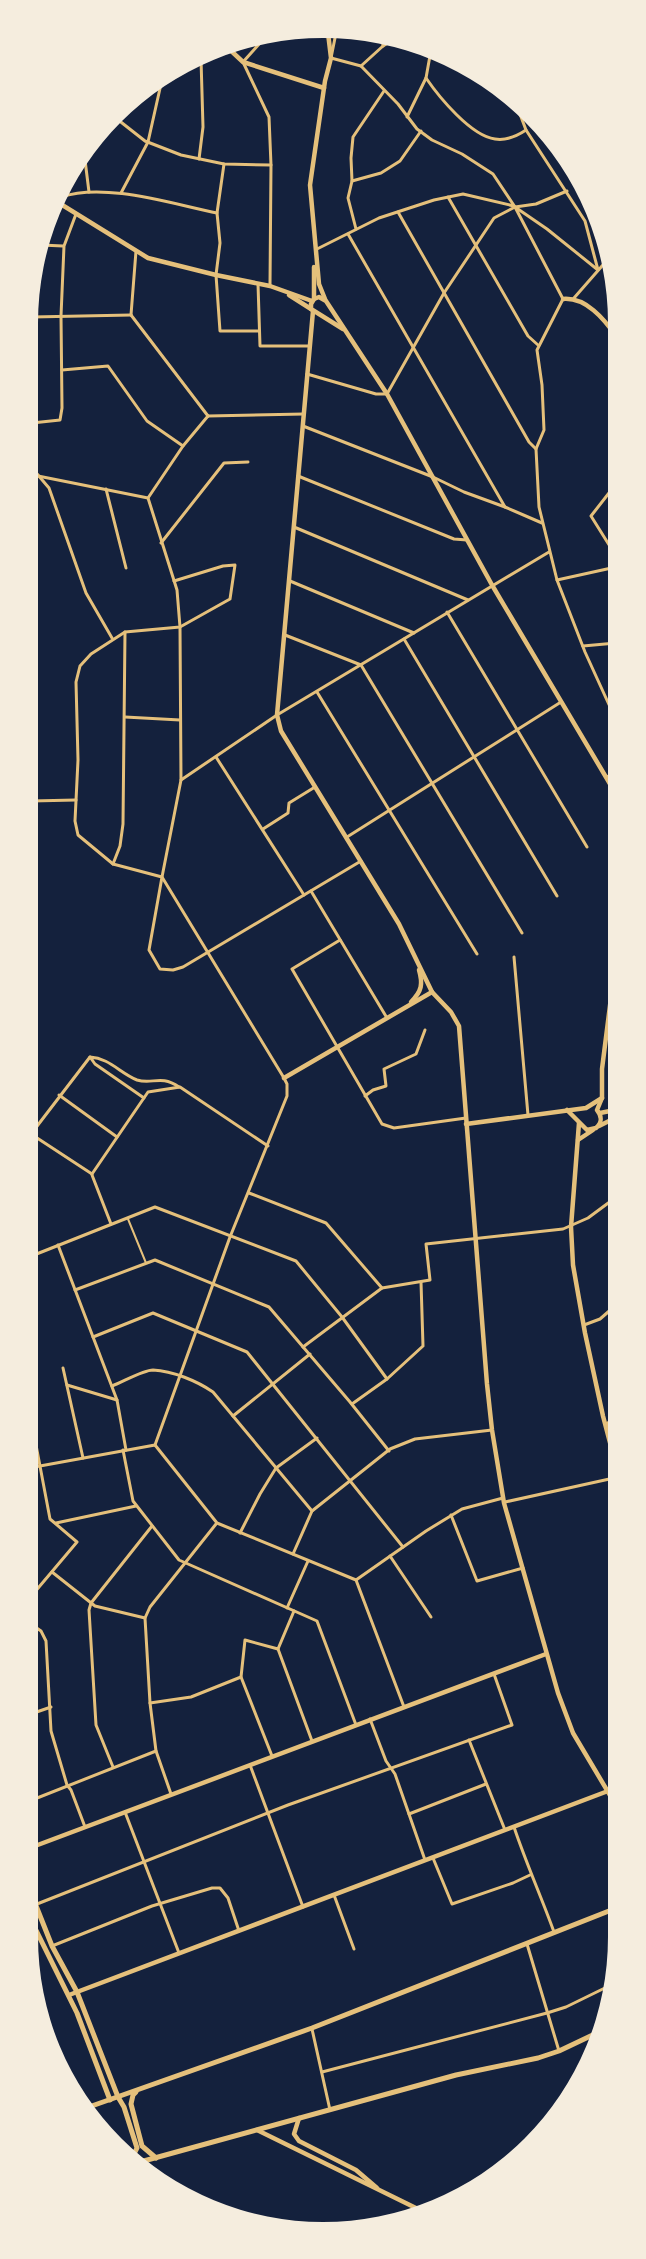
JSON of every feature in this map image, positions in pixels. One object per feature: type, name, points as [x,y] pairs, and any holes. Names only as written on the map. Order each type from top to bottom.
[{"type":"main road","points":[[93,2106],[312,2028],[608,1911]]},
{"type":"main road","points":[[38,1912],[52,1946],[77,1992],[124,2107],[137,2148],[135,2151]]},
{"type":"main road","points":[[38,1934],[69,1995],[110,2100]]},
{"type":"main road","points":[[146,2161],[456,2075],[538,2058],[590,2036]]},
{"type":"main road","points":[[137,2091],[133,2095],[131,2104],[136,2125],[142,2146],[156,2158]]},
{"type":"street","points":[[329,38],[331,57]]},
{"type":"street","points":[[335,38],[324,88],[310,186],[319,284],[326,302],[387,394],[492,585],[608,780]]},
{"type":"street","points":[[243,62],[258,45]]},
{"type":"street","points":[[362,66],[383,46]]},
{"type":"street","points":[[233,52],[243,62],[268,117],[271,165],[270,286]]},
{"type":"street","points":[[331,57],[362,66],[421,131],[432,140],[462,154],[494,174],[515,207],[563,299]]},
{"type":"street","points":[[408,117],[426,78],[430,58]]},
{"type":"street","points":[[243,62],[324,88]]},
{"type":"street","points":[[199,159],[203,127],[201,65]]},
{"type":"street","points":[[426,78],[437,94],[476,131],[496,140],[514,138],[526,130]]},
{"type":"street","points":[[122,193],[148,142],[160,89]]},
{"type":"street","points":[[356,229],[348,198],[352,181],[353,137],[384,91]]},
{"type":"street","points":[[521,118],[526,130],[585,221],[598,270]]},
{"type":"street","points":[[120,122],[148,142],[181,155],[224,164],[271,165]]},
{"type":"street","points":[[352,181],[381,173],[400,161],[421,131]]},
{"type":"street","points":[[224,164],[217,213],[220,243],[216,275],[220,331],[259,331]]},
{"type":"street","points":[[86,165],[89,192]]},
{"type":"street","points":[[387,394],[444,293],[494,218],[515,207],[536,204],[567,191]]},
{"type":"street","points":[[69,194],[74,192],[122,193],[217,213]]},
{"type":"street","points":[[315,250],[356,229],[398,212],[463,194],[515,207],[547,229],[598,270]]},
{"type":"street","points":[[448,197],[528,336],[538,345]]},
{"type":"street","points":[[63,206],[148,258],[270,286],[313,300],[319,297],[326,302]]},
{"type":"street","points":[[398,212],[528,442],[536,449]]},
{"type":"street","points":[[38,422],[60,420],[64,246],[76,214]]},
{"type":"street","points":[[348,234],[505,507]]},
{"type":"street","points":[[48,245],[64,246]]},
{"type":"street","points":[[136,250],[131,315],[208,416]]},
{"type":"street","points":[[69,1995],[608,1791],[573,1733],[546,1654],[504,1500],[492,1430],[459,1026],[451,1012],[432,992],[399,924],[281,731],[278,716],[310,346],[315,250]]},
{"type":"street","points":[[574,298],[603,265]]},
{"type":"street","points":[[258,283],[260,346],[310,346]]},
{"type":"street","points":[[281,290],[343,329]]},
{"type":"street","points":[[563,299],[574,298],[602,316],[608,325]]},
{"type":"street","points":[[563,299],[537,350],[542,385],[544,430],[536,449],[542,523],[557,580],[608,702]]},
{"type":"street","points":[[311,331],[320,314],[326,310],[326,302]]},
{"type":"street","points":[[38,316],[131,315]]},
{"type":"street","points":[[62,370],[108,366],[147,421],[183,446]]},
{"type":"street","points":[[307,374],[376,394],[387,394]]},
{"type":"street","points":[[148,498],[183,446],[208,416],[304,414]]},
{"type":"street","points":[[303,426],[542,523]]},
{"type":"street","points":[[161,543],[224,463],[248,462]]},
{"type":"street","points":[[39,476],[148,498]]},
{"type":"street","points":[[39,476],[49,488],[86,593],[113,639]]},
{"type":"street","points":[[298,476],[454,539],[468,540]]},
{"type":"street","points":[[106,489],[126,568]]},
{"type":"street","points":[[608,494],[591,516],[608,543]]},
{"type":"street","points":[[148,498],[177,590],[180,627],[181,780],[149,950],[160,969],[183,968],[361,861]]},
{"type":"street","points":[[294,527],[468,600]]},
{"type":"street","points":[[181,780],[278,716],[549,552]]},
{"type":"street","points":[[155,1445],[230,1237],[287,1096],[284,1078],[162,877],[113,864],[78,834],[75,821],[78,760],[76,682],[80,666],[91,654],[125,632],[180,627],[230,599],[235,565],[223,566],[174,581]]},
{"type":"street","points":[[557,580],[608,569]]},
{"type":"street","points":[[290,581],[414,633]]},
{"type":"street","points":[[447,612],[587,847]]},
{"type":"street","points":[[113,864],[120,846],[123,824],[125,632]]},
{"type":"street","points":[[285,635],[361,665],[522,933]]},
{"type":"street","points":[[404,639],[557,896]]},
{"type":"street","points":[[583,646],[608,644]]},
{"type":"street","points":[[317,692],[477,954]]},
{"type":"street","points":[[346,837],[561,702]]},
{"type":"street","points":[[125,717],[181,720]]},
{"type":"street","points":[[216,757],[304,895]]},
{"type":"street","points":[[262,829],[288,813],[289,803],[315,787]]},
{"type":"street","points":[[38,801],[76,800]]},
{"type":"street","points":[[311,891],[387,1018]]},
{"type":"street","points":[[340,940],[292,969],[382,1124],[389,1128],[587,1108],[608,1110]]},
{"type":"street","points":[[514,957],[528,1115]]},
{"type":"street","points":[[400,1011],[420,993],[422,982],[417,960]]},
{"type":"street","points":[[284,1078],[432,992]]},
{"type":"street","points":[[598,1127],[601,1120],[599,1111],[608,1021]]},
{"type":"street","points":[[365,1095],[386,1086],[384,1069],[416,1054],[425,1030]]},
{"type":"street","points":[[90,1056],[100,1057],[139,1080],[168,1080],[268,1146]]},
{"type":"street","points":[[38,1124],[90,1056]]},
{"type":"street","points":[[90,1056],[95,1064],[144,1098]]},
{"type":"street","points":[[92,1174],[148,1092],[180,1087]]},
{"type":"street","points":[[59,1095],[117,1137]]},
{"type":"street","points":[[602,1098],[580,1113],[571,1227],[573,1265],[608,1434]]},
{"type":"street","points":[[567,1110],[587,1130],[598,1127]]},
{"type":"street","points":[[578,1140],[608,1122]]},
{"type":"street","points":[[38,1139],[92,1174],[111,1224]]},
{"type":"street","points":[[249,1193],[326,1223],[382,1288]]},
{"type":"street","points":[[303,1347],[382,1288],[430,1280],[426,1244],[571,1227],[588,1218],[608,1202]]},
{"type":"street","points":[[38,1253],[155,1207],[296,1261],[342,1317],[387,1379]]},
{"type":"street","points":[[127,1218],[146,1263]]},
{"type":"street","points":[[58,1245],[117,1400],[133,1501],[136,1506],[179,1560],[317,1622],[356,1725]]},
{"type":"street","points":[[75,1290],[155,1260],[269,1307],[352,1404],[388,1451]]},
{"type":"street","points":[[352,1404],[387,1379],[423,1346],[421,1282]]},
{"type":"street","points":[[584,1325],[600,1319],[608,1312]]},
{"type":"street","points":[[93,1337],[153,1313],[247,1352],[403,1546]]},
{"type":"street","points":[[233,1416],[310,1354]]},
{"type":"street","points":[[63,1368],[83,1458]]},
{"type":"street","points":[[112,1386],[152,1370],[180,1376],[213,1392],[312,1511]]},
{"type":"street","points":[[67,1385],[117,1400]]},
{"type":"street","points":[[293,1554],[312,1511],[388,1451],[415,1439],[492,1430]]},
{"type":"street","points":[[240,1533],[276,1468],[317,1438]]},
{"type":"street","points":[[40,1466],[155,1445]]},
{"type":"street","points":[[155,1445],[217,1523],[356,1580],[404,1707]]},
{"type":"street","points":[[38,1455],[50,1519],[77,1542],[38,1588]]},
{"type":"street","points":[[356,1580],[403,1546],[462,1509],[608,1479]]},
{"type":"street","points":[[56,1523],[136,1506]]},
{"type":"street","points":[[451,1515],[477,1581],[523,1568]]},
{"type":"street","points":[[171,1794],[156,1751],[150,1703],[145,1618],[150,1607],[217,1523]]},
{"type":"street","points":[[113,1767],[96,1725],[89,1610],[91,1603],[152,1526]]},
{"type":"street","points":[[390,1556],[431,1617]]},
{"type":"street","points":[[287,1608],[309,1561]]},
{"type":"street","points":[[52,1572],[95,1606],[145,1618]]},
{"type":"street","points":[[294,1611],[279,1649],[312,1741]]},
{"type":"street","points":[[38,1630],[46,1641],[51,1731],[66,1785],[71,1790],[85,1827]]},
{"type":"street","points":[[272,1756],[241,1677],[245,1640],[279,1649]]},
{"type":"street","points":[[38,1844],[546,1654]]},
{"type":"street","points":[[38,1904],[268,1813],[512,1725],[494,1674]]},
{"type":"street","points":[[150,1703],[191,1697],[241,1677]]},
{"type":"street","points":[[38,1711],[51,1707]]},
{"type":"street","points":[[370,1719],[386,1761],[395,1774],[425,1861]]},
{"type":"street","points":[[469,1740],[505,1830]]},
{"type":"street","points":[[38,1797],[156,1751]]},
{"type":"street","points":[[250,1764],[303,1907]]},
{"type":"street","points":[[409,1814],[486,1784]]},
{"type":"street","points":[[126,1812],[179,1954]]},
{"type":"street","points":[[514,1827],[530,1875],[555,1933]]},
{"type":"street","points":[[433,1858],[452,1904],[530,1875]]},
{"type":"street","points":[[52,1946],[161,1904],[212,1888],[220,1888],[228,1898],[239,1931]]},
{"type":"street","points":[[334,1895],[354,1949]]},
{"type":"street","points":[[526,1944],[559,2051]]},
{"type":"street","points":[[322,2072],[547,2013],[566,2007],[604,1989]]},
{"type":"street","points":[[312,2028],[330,2109]]},
{"type":"street","points":[[299,2118],[294,2134],[299,2141],[356,2170],[379,2190]]},
{"type":"street","points":[[257,2130],[413,2207]]}]
